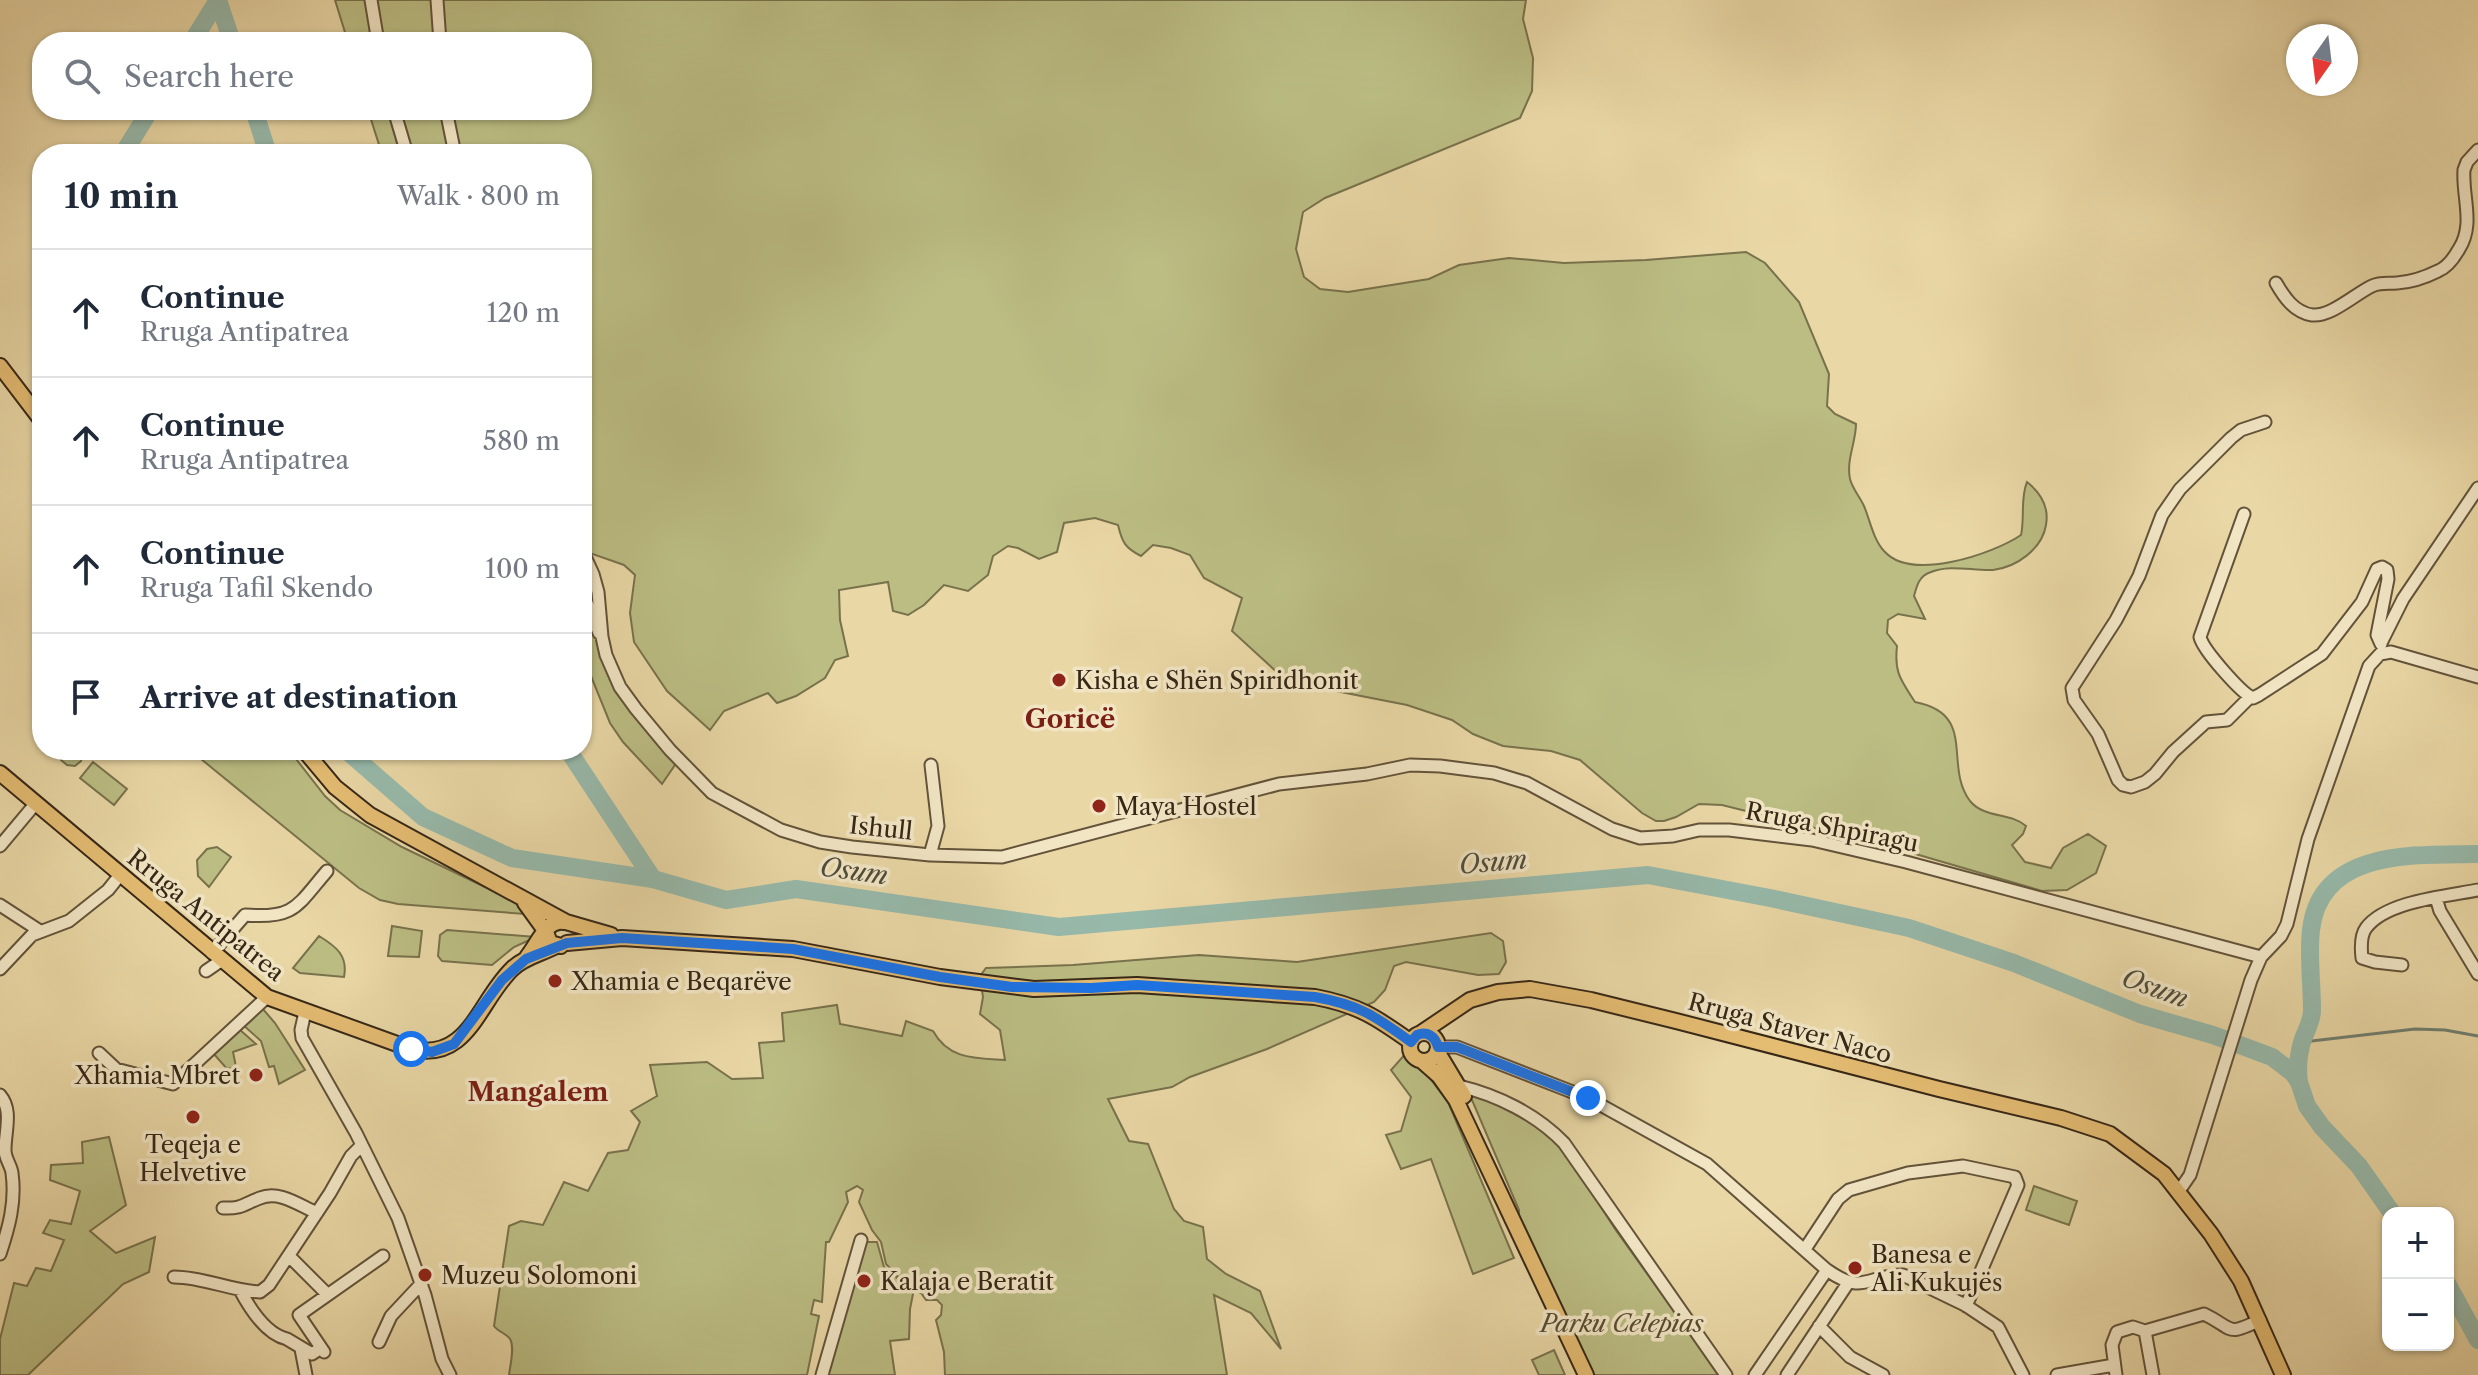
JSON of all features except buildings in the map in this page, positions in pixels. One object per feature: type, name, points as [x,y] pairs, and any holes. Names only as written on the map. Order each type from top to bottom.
[{"type":"main road","points":[[0,366],[32,408]]},
{"type":"main road","points":[[312,760],[335,787],[370,815],[520,896],[566,922],[572,932],[561,944],[550,943],[546,932],[520,896]]},
{"type":"main road","name":"Rruga Antipatrea","points":[[0,773],[267,997],[423,1052],[440,1051],[461,1038],[502,980],[526,959],[561,944],[622,938],[793,949],[940,977],[1012,987],[1137,985],[1315,997],[1344,1003],[1416,1038],[1430,1035],[1459,1086],[1509,1195],[1513,1218]]},
{"type":"main road","points":[[526,959],[554,921],[622,938]]},
{"type":"main road","name":"Rruga Staver Naco","points":[[1416,1038],[1459,1006],[1498,992],[1530,989],[1591,1000],[2061,1118],[2110,1134],[2146,1160],[2179,1191]]},
{"type":"main road","points":[[1422,1061],[1431,1059],[1459,1006]]},
{"type":"main road","name":"Rruga Antipatrea","points":[[1416,1038],[1413,1056],[1439,1076],[1456,1100],[1586,1375]]},
{"type":"main road","points":[[2179,1191],[2228,1258],[2260,1320],[2283,1375]]},
{"type":"street","points":[[371,0],[376,32]]},
{"type":"street","points":[[437,0],[439,32]]},
{"type":"street","points":[[397,120],[404,144]]},
{"type":"street","points":[[448,120],[453,144]]},
{"type":"street","points":[[2276,283],[2294,307],[2316,315],[2326,313],[2373,286],[2410,281],[2443,269],[2464,240],[2468,223],[2464,170],[2478,150]]},
{"type":"street","points":[[2265,422],[2241,430],[2231,438],[2180,489],[2162,515],[2139,576],[2116,620],[2077,678],[2071,691],[2074,700],[2098,734],[2118,780],[2131,787],[2150,779],[2173,752],[2206,722],[2227,720],[2250,697],[2264,693],[2322,654],[2362,602],[2377,569],[2382,567],[2387,570],[2388,579],[2377,635],[2380,649]]},
{"type":"street","points":[[2179,1191],[2190,1175],[2251,980],[2261,957],[2281,936],[2287,924],[2316,816],[2365,676],[2403,599],[2478,488]]},
{"type":"street","points":[[2244,514],[2200,637],[2206,652],[2250,697]]},
{"type":"street","name":"Ishull","points":[[592,572],[598,592],[606,655],[620,687],[636,709],[712,793],[763,822],[801,837],[852,847],[930,855],[1002,857],[1254,790],[1304,780]]},
{"type":"street","points":[[592,614],[602,637]]},
{"type":"street","points":[[2380,649],[2478,677]]},
{"type":"street","points":[[930,855],[938,826],[931,765]]},
{"type":"street","name":"Rruga Shpiragu","points":[[1304,780],[1367,774],[1410,765],[1494,773],[1527,783],[1628,835],[1648,839],[1699,830],[1729,830],[1812,840],[1906,862],[2261,957]]},
{"type":"street","points":[[0,846],[36,803]]},
{"type":"street","points":[[206,971],[245,915],[271,917],[294,909],[327,871]]},
{"type":"street","points":[[0,969],[32,935],[69,921],[108,890],[120,875]]},
{"type":"street","points":[[2402,965],[2362,958],[2364,930],[2396,908],[2478,890]]},
{"type":"street","points":[[2436,898],[2440,911],[2478,974]]},
{"type":"street","points":[[0,905],[40,931]]},
{"type":"street","points":[[99,1053],[106,1063],[116,1069],[173,1084],[267,997]]},
{"type":"street","points":[[305,1012],[302,1038],[362,1145],[398,1218],[442,1359],[450,1375]]},
{"type":"street","points":[[1437,1047],[1457,1047],[1588,1098],[1707,1164],[1827,1270],[1848,1283],[1903,1275],[1966,1306],[1998,1327],[2023,1375]]},
{"type":"street","points":[[1459,1086],[1492,1095],[1544,1125],[1564,1143],[1726,1375]]},
{"type":"street","points":[[0,1095],[7,1110],[4,1165],[12,1171],[14,1207],[0,1254]]},
{"type":"street","points":[[174,1277],[260,1292],[269,1285],[351,1156],[362,1145]]},
{"type":"street","points":[[1805,1249],[1838,1199],[1849,1190],[1908,1173],[1963,1166],[2015,1177],[2018,1185],[1966,1306]]},
{"type":"street","points":[[223,1208],[238,1209],[261,1197],[272,1196],[287,1198],[317,1213]]},
{"type":"street","points":[[822,1375],[861,1240]]},
{"type":"street","points":[[289,1256],[327,1294]]},
{"type":"street","points":[[240,1290],[267,1328],[312,1354],[322,1350],[299,1315],[383,1256]]},
{"type":"street","points":[[1755,1375],[1827,1270]]},
{"type":"street","points":[[1787,1375],[1848,1283]]},
{"type":"street","points":[[379,1342],[391,1316],[420,1285]]},
{"type":"street","points":[[2057,1375],[2115,1370],[2112,1345],[2117,1332],[2133,1327],[2145,1331],[2204,1314],[2231,1331],[2237,1331],[2260,1320]]},
{"type":"street","points":[[1819,1326],[1850,1357],[1883,1375]]},
{"type":"street","points":[[2145,1331],[2153,1375]]},
{"type":"street","points":[[301,1349],[306,1375]]},
{"type":"street","points":[[441,1375],[442,1359]]},
{"type":"green space","points":[[335,0],[1526,0],[1523,19],[1533,58],[1532,91],[1520,118],[1325,198],[1303,212],[1296,249],[1304,277],[1320,289],[1348,292],[1429,279],[1459,265],[1509,258],[1564,263],[1746,252],[1765,263],[1799,302],[1829,374],[1827,406],[1835,414],[1856,424],[1849,465],[1850,479],[1884,551],[1896,560],[1913,564],[1932,565],[1972,557],[2021,535],[2027,482],[2043,501],[2047,519],[2044,534],[2027,555],[2011,565],[1993,570],[1946,568],[1927,574],[1919,581],[1914,596],[1925,619],[1898,614],[1888,620],[1887,633],[1897,646],[1900,676],[1915,702],[1934,708],[1946,717],[1953,729],[1962,787],[1970,801],[1983,811],[2026,826],[2012,845],[2025,862],[2051,868],[2063,848],[2088,834],[2106,846],[2096,873],[2067,890],[2042,891],[1895,848],[1722,805],[1699,804],[1676,817],[1656,821],[1642,813],[1580,760],[1551,751],[1503,746],[1473,734],[1452,720],[1407,705],[1300,684],[1280,675],[1232,631],[1242,598],[1204,578],[1190,555],[1153,545],[1141,556],[1125,544],[1118,525],[1095,518],[1064,523],[1057,552],[1039,559],[1008,546],[993,556],[988,575],[968,591],[944,585],[924,605],[908,615],[893,611],[888,582],[839,590],[840,620],[848,656],[835,660],[825,678],[796,696],[777,703],[768,693],[724,711],[710,730],[667,691],[634,642],[630,613],[635,575],[624,565],[592,554],[592,144],[379,144],[371,120],[592,120],[592,32],[345,32]]},
{"type":"green space","points":[[592,627],[618,688],[677,762],[662,784],[623,742],[610,723],[592,679]]},
{"type":"green space","points":[[61,760],[81,760],[75,766]]},
{"type":"green space","points":[[202,760],[297,760],[340,810],[402,847],[522,905],[525,914],[398,904],[380,900],[359,888]]},
{"type":"green space","points":[[93,762],[127,789],[114,805],[80,778]]},
{"type":"green space","points":[[217,847],[231,857],[209,887],[198,876],[197,860],[207,849]]},
{"type":"green space","points":[[392,926],[422,931],[419,957],[388,956]]},
{"type":"green space","points":[[447,930],[536,937],[514,947],[492,965],[442,961],[438,956],[440,935]]},
{"type":"green space","points":[[1491,933],[1503,941],[1506,962],[1499,974],[1478,975],[1406,962],[1394,966],[1385,990],[1374,1002],[1172,1087],[1108,1099],[1129,1141],[1148,1144],[1174,1209],[1184,1221],[1203,1227],[1207,1259],[1226,1274],[1260,1291],[1281,1349],[1251,1313],[1214,1295],[1227,1375],[945,1375],[944,1352],[936,1320],[941,1315],[942,1305],[937,1300],[926,1300],[921,1293],[910,1289],[913,1294],[909,1339],[890,1341],[895,1375],[825,1375],[863,1242],[877,1242],[884,1267],[907,1286],[886,1264],[881,1242],[859,1202],[863,1190],[857,1186],[846,1192],[848,1202],[829,1242],[826,1242],[822,1302],[814,1300],[811,1314],[819,1316],[807,1375],[509,1375],[511,1342],[494,1326],[509,1226],[521,1221],[543,1225],[564,1182],[588,1191],[608,1153],[628,1150],[640,1122],[631,1111],[657,1096],[650,1065],[707,1062],[732,1079],[763,1078],[759,1043],[784,1041],[782,1013],[837,1005],[840,1024],[902,1036],[906,1021],[933,1031],[947,1047],[964,1056],[1005,1060],[1000,1030],[980,1014],[983,997],[980,976],[986,968],[1199,955],[1297,962]]},
{"type":"green space","points":[[319,936],[340,953],[344,977],[300,973],[293,968]]},
{"type":"green space","points":[[262,1008],[305,1070],[279,1084],[274,1066],[269,1067],[261,1041],[242,1024]]},
{"type":"green space","points":[[239,1029],[256,1044],[233,1052],[236,1067],[227,1069],[213,1053]]},
{"type":"green space","points":[[1407,1052],[1448,1102],[1514,1258],[1473,1274],[1431,1159],[1401,1169],[1386,1135],[1401,1131],[1411,1097],[1391,1070]]},
{"type":"green space","name":"Parku Celepias","points":[[1469,1093],[1491,1099],[1547,1133],[1571,1160],[1615,1229],[1720,1375],[1591,1375],[1519,1221],[1519,1210]]},
{"type":"green space","points":[[109,1137],[126,1205],[90,1231],[116,1253],[155,1237],[149,1272],[123,1284],[28,1375],[0,1375],[0,1339],[14,1283],[27,1286],[36,1268],[51,1271],[64,1240],[43,1233],[50,1220],[71,1224],[80,1191],[50,1180],[51,1165],[83,1163],[82,1142]]},
{"type":"green space","points":[[2034,1186],[2077,1201],[2069,1225],[2026,1210]]},
{"type":"green space","points":[[1554,1350],[1565,1375],[1539,1375],[1532,1360]]},
{"type":"waterway","name":"Osum","points":[[218,0],[229,32]]},
{"type":"waterway","points":[[198,32],[218,0]]},
{"type":"waterway","points":[[129,144],[144,120]]},
{"type":"waterway","name":"Osum","points":[[257,120],[265,144]]},
{"type":"waterway","points":[[357,760],[423,817],[512,858],[653,879]]},
{"type":"waterway","name":"Osum","points":[[575,760],[653,879],[726,900],[796,889],[1059,927],[1648,875],[1909,928],[2014,963],[2140,1014],[2213,1035],[2272,1057],[2293,1073],[2307,1106],[2322,1127],[2359,1166],[2388,1207]]},
{"type":"waterway","points":[[2299,1082],[2300,1050],[2312,1014],[2311,930],[2318,903],[2332,884],[2352,870],[2375,862],[2401,857],[2478,854]]},
{"type":"waterway","points":[[2303,1042],[2415,1029],[2478,1036]]},
{"type":"waterway","name":"Osum","points":[[2454,1296],[2478,1340]]},
{"type":"place","name":"Kisha e Shën Spiridhonit","points":[[1059,680]]},
{"type":"place","name":"Maya Hostel","points":[[1099,806]]},
{"type":"place","name":"Xhamia e Beqarëve","points":[[555,981]]},
{"type":"place","name":"Xhamia Mbret","points":[[256,1075]]},
{"type":"place","name":"Teqeja e Helvetive","points":[[193,1117]]},
{"type":"place","name":"Banesa e Ali Kukujës","points":[[1855,1268]]},
{"type":"place","name":"Muzeu Solomoni","points":[[425,1275]]},
{"type":"place","name":"Kalaja e Beratit","points":[[864,1281]]},
{"type":"district","name":"Goricë","points":[[1070,719]]},
{"type":"district","name":"Mangalem","points":[[538,1092]]},
{"type":"route","points":[[411,1049],[432,1052],[454,1044],[502,980],[526,959],[567,943],[622,938],[793,949],[940,977],[1034,989],[1137,985],[1315,997],[1360,1009],[1379,1018],[1411,1042],[1417,1035],[1426,1033],[1434,1038],[1438,1047],[1457,1047],[1588,1098]]}]
